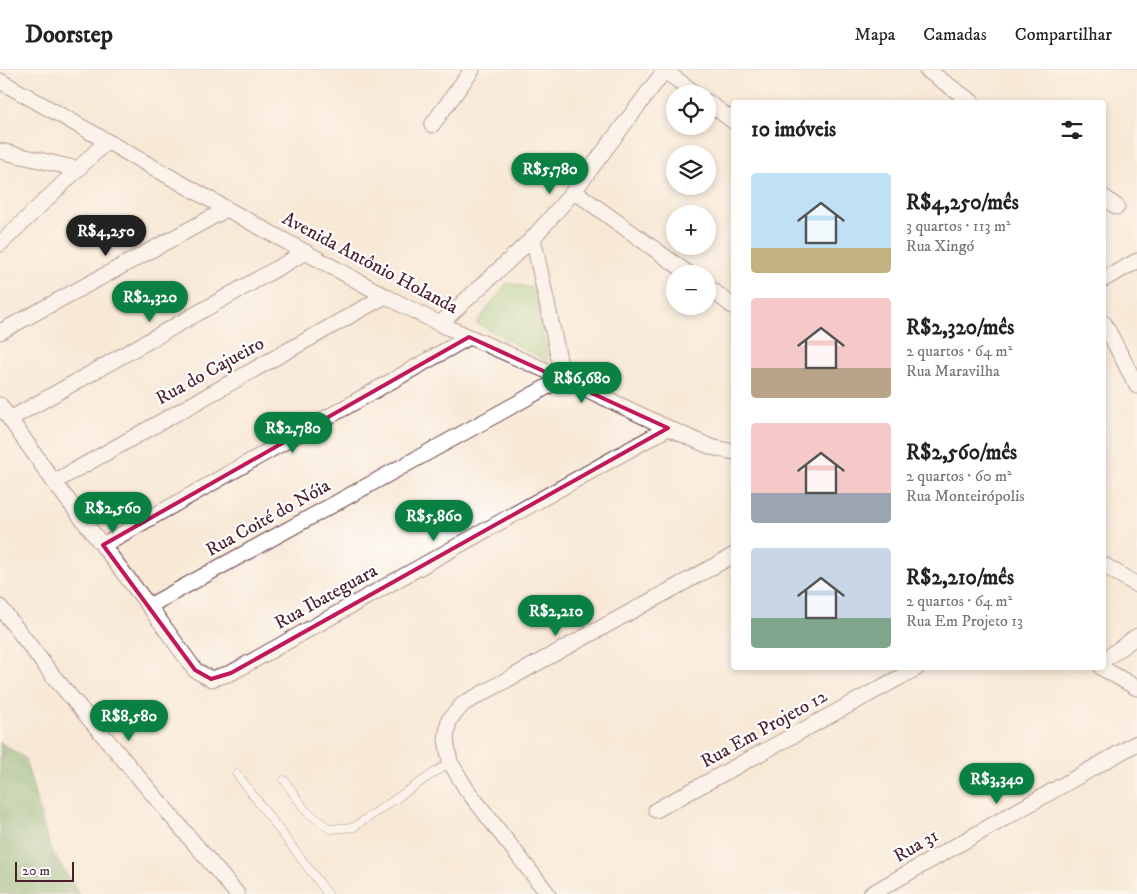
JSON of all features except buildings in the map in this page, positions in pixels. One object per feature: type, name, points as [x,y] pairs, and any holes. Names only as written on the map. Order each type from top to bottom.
[{"type":"street","points":[[432,125],[472,70]]},
{"type":"street","points":[[440,324],[533,238],[574,191],[664,70],[684,85]]},
{"type":"street","points":[[927,70],[969,100]]},
{"type":"street","name":"Avenida Antônio Holanda","points":[[0,81],[384,296],[440,324],[563,378],[668,428],[711,447],[731,451]]},
{"type":"street","points":[[716,108],[731,120]]},
{"type":"street","points":[[4,237],[106,142]]},
{"type":"street","points":[[0,151],[78,169]]},
{"type":"street","points":[[574,191],[677,265]]},
{"type":"street","points":[[1106,198],[1117,206]]},
{"type":"street","points":[[0,332],[227,209]]},
{"type":"street","points":[[533,238],[563,378]]},
{"type":"street","points":[[10,419],[306,252]]},
{"type":"street","points":[[1106,278],[1137,260]]},
{"type":"street","points":[[716,293],[731,305]]},
{"type":"street","name":"Rua do Cajueiro","points":[[54,482],[384,296]]},
{"type":"street","points":[[1106,327],[1137,386]]},
{"type":"street","points":[[103,545],[470,337]]},
{"type":"street","name":"Rua Coité do Nóia","points":[[150,606],[563,378]]},
{"type":"street","points":[[0,405],[54,482],[150,606]]},
{"type":"street","name":"Rua Ibateguara","points":[[150,606],[195,670],[211,679],[231,673],[668,428]]},
{"type":"street","points":[[548,894],[467,790],[450,762],[446,740],[449,720],[463,704],[731,557]]},
{"type":"street","points":[[1106,566],[1137,585]]},
{"type":"street","points":[[0,607],[54,677],[237,894]]},
{"type":"street","points":[[1106,659],[1137,636]]},
{"type":"street","name":"Rua Em Projeto 12","points":[[656,810],[913,670]]},
{"type":"street","points":[[1106,670],[1137,688]]},
{"type":"street","name":"Rua 31","points":[[871,894],[1137,743]]},
{"type":"lane","points":[[284,780],[306,811],[330,830],[354,827],[450,762]]},
{"type":"lane","points":[[237,774],[328,894]]},
{"type":"highlighted area","points":[[469,337],[668,428],[231,673],[211,679],[195,670],[103,545]]},
{"type":"green space","points":[[507,283],[535,288],[548,362],[476,323]]},
{"type":"green space","points":[[0,742],[25,758],[50,848],[79,894],[0,894]]}]
